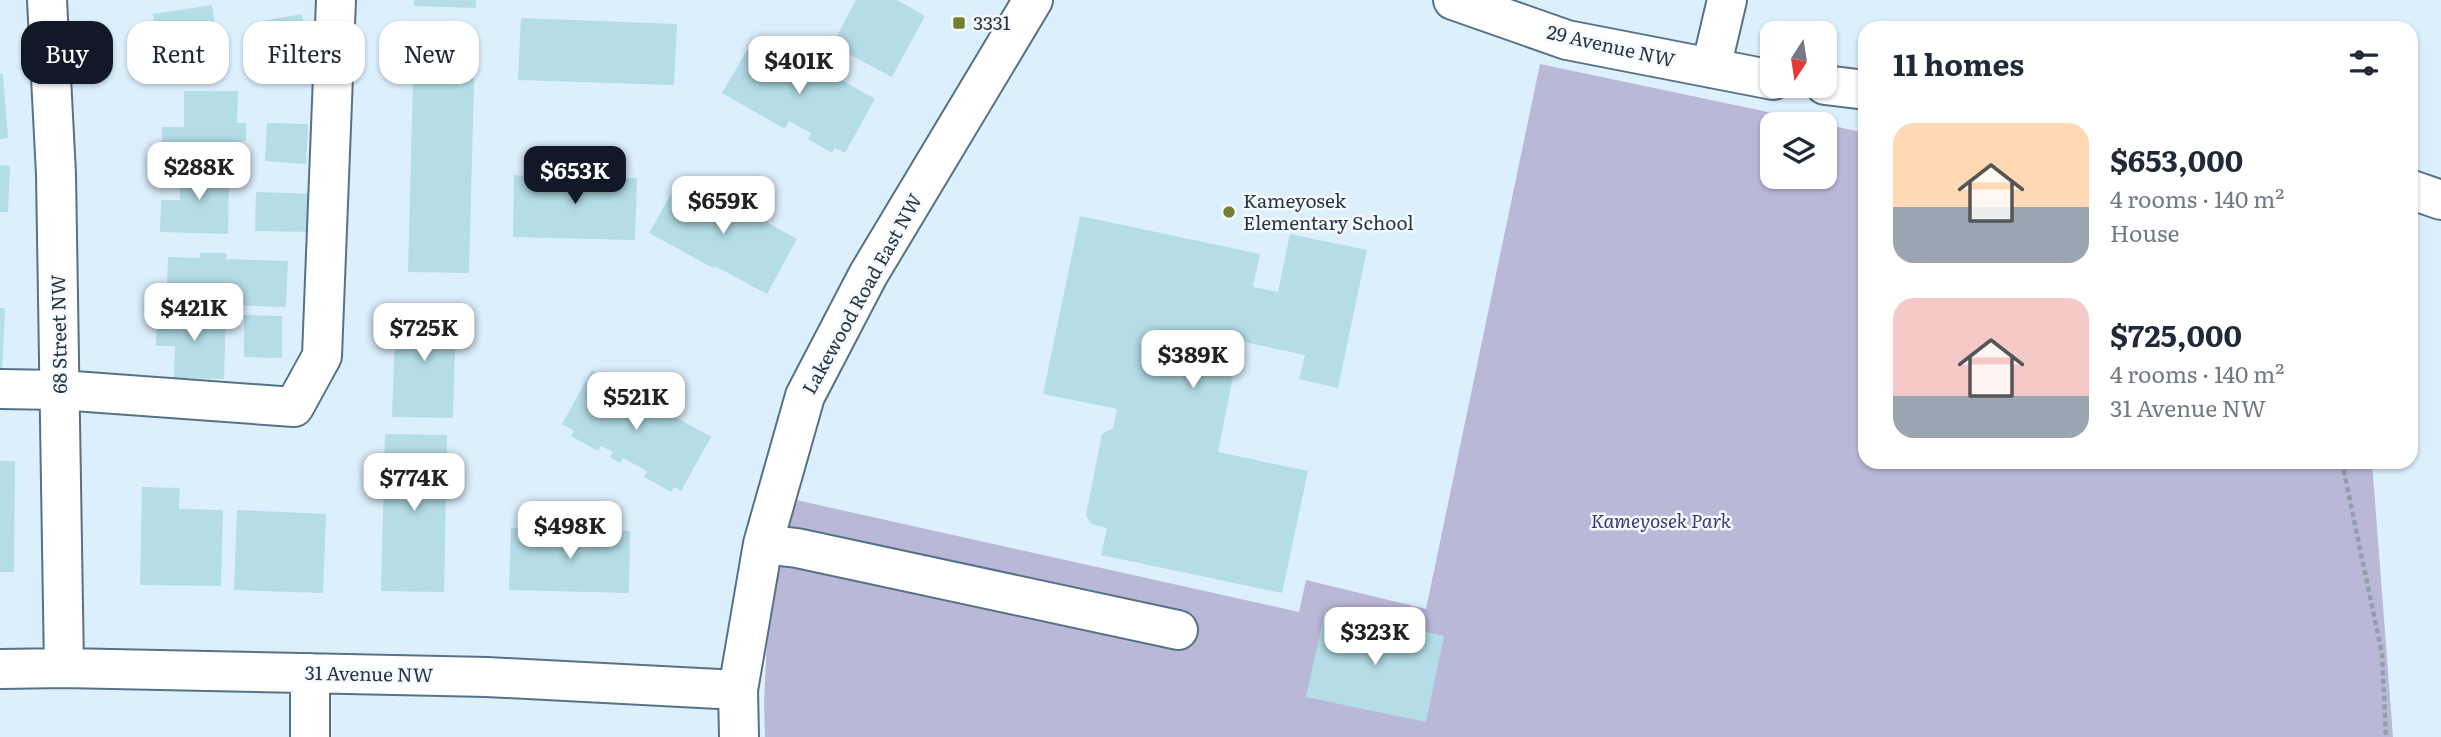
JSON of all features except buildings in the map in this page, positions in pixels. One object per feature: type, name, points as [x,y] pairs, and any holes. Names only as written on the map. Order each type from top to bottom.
[{"type":"street","name":"68 Street NW","points":[[47,0],[56,174],[64,668]]},
{"type":"street","points":[[0,389],[60,390],[294,407],[323,356],[336,0]]},
{"type":"street","name":"Lakewood Road East NW","points":[[738,737],[738,690],[764,544],[805,396],[868,275],[1033,0]]},
{"type":"street","name":"29 Avenue NW","points":[[1453,0],[1567,40],[1760,77]]},
{"type":"street","points":[[1711,68],[1727,0]]},
{"type":"street","points":[[1838,87],[1858,89]]},
{"type":"street","points":[[764,544],[797,548],[1178,630]]},
{"type":"street","name":"31 Avenue NW","points":[[0,669],[487,677],[738,690]]},
{"type":"street","points":[[310,673],[310,737]]},
{"type":"path","points":[[2343,469],[2382,654],[2386,737]]},
{"type":"green space","name":"Kameyosek Park","points":[[1540,64],[1768,112],[1760,112],[1760,189],[1837,189],[1837,127],[1858,131],[1858,469],[2373,469],[2393,737],[765,737],[770,575],[796,500],[1299,612],[1306,580],[1426,609]]},
{"type":"place","name":"3331","points":[[959,23]]},
{"type":"place","name":"Kameyosek Elementary School","points":[[1229,212]]}]
